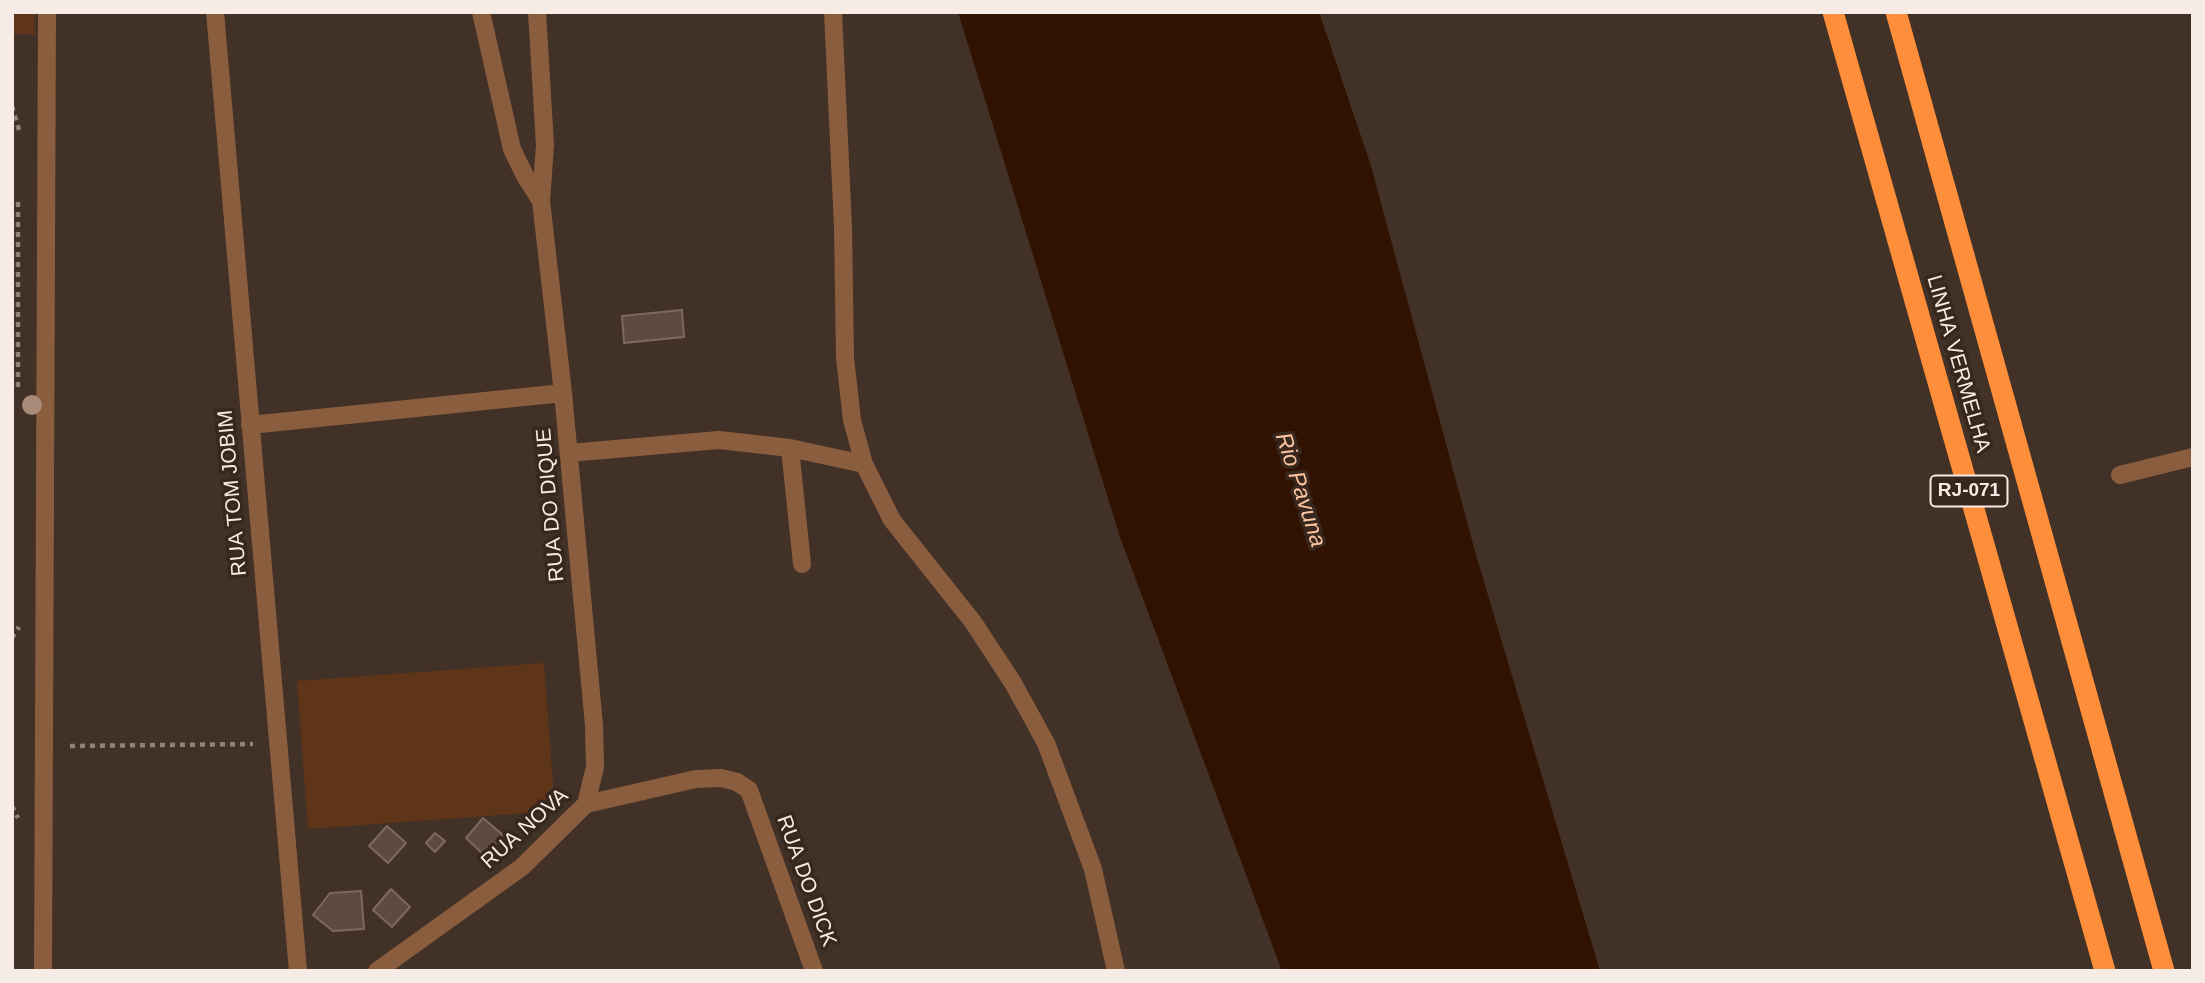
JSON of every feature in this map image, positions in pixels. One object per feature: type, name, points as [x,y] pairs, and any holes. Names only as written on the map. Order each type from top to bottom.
[{"type":"highway","name":"LINHA VERMELHA","points":[[1833,12],[2105,971]]},
{"type":"highway","name":"LINHA VERMELHA","points":[[1896,12],[2164,971]]},
{"type":"street","points":[[43,971],[47,12]]},
{"type":"street","name":"RUA TOM JOBIM","points":[[215,12],[298,971]]},
{"type":"street","name":"RUA DO DIQUE","points":[[481,12],[512,149],[541,201]]},
{"type":"street","name":"RUA DO DIQUE","points":[[537,12],[545,145],[541,201],[563,393],[594,725],[595,766],[586,804]]},
{"type":"street","points":[[833,12],[843,227],[845,358],[852,420],[864,464],[892,520],[974,622],[1013,683],[1046,743],[1093,869],[1116,971]]},
{"type":"street","points":[[250,425],[563,393]]},
{"type":"street","points":[[569,453],[719,440],[790,448],[864,464]]},
{"type":"street","points":[[790,448],[802,564]]},
{"type":"street","points":[[2120,475],[2193,457]]},
{"type":"street","name":"RUA NOVA","points":[[377,971],[522,867],[586,804],[696,779],[721,778],[737,782],[749,790],[755,806]]},
{"type":"street","name":"RUA DO DICK","points":[[755,806],[814,971]]},
{"type":"path","points":[[12,106],[19,131]]},
{"type":"path","points":[[18,197],[18,211]]},
{"type":"path","points":[[44,747],[278,744]]},
{"type":"shaded area","points":[[12,12],[35,12],[35,34],[12,34]]},
{"type":"shaded area","points":[[544,663],[555,811],[308,829],[297,681]]},
{"type":"water","name":"Rio Pavuna","points":[[958,12],[1319,12],[1371,166],[1476,555],[1600,971],[1282,971],[1120,537]]},
{"type":"building","points":[[682,310],[684,337],[624,343],[622,316]]},
{"type":"building","points":[[483,818],[503,835],[485,856],[466,838]]},
{"type":"building","points":[[387,826],[406,843],[388,863],[369,846]]},
{"type":"building","points":[[435,833],[445,841],[435,852],[426,843]]},
{"type":"building","points":[[391,889],[410,907],[392,927],[373,910]]},
{"type":"building","points":[[361,891],[364,929],[333,931],[313,915],[330,893]]}]
